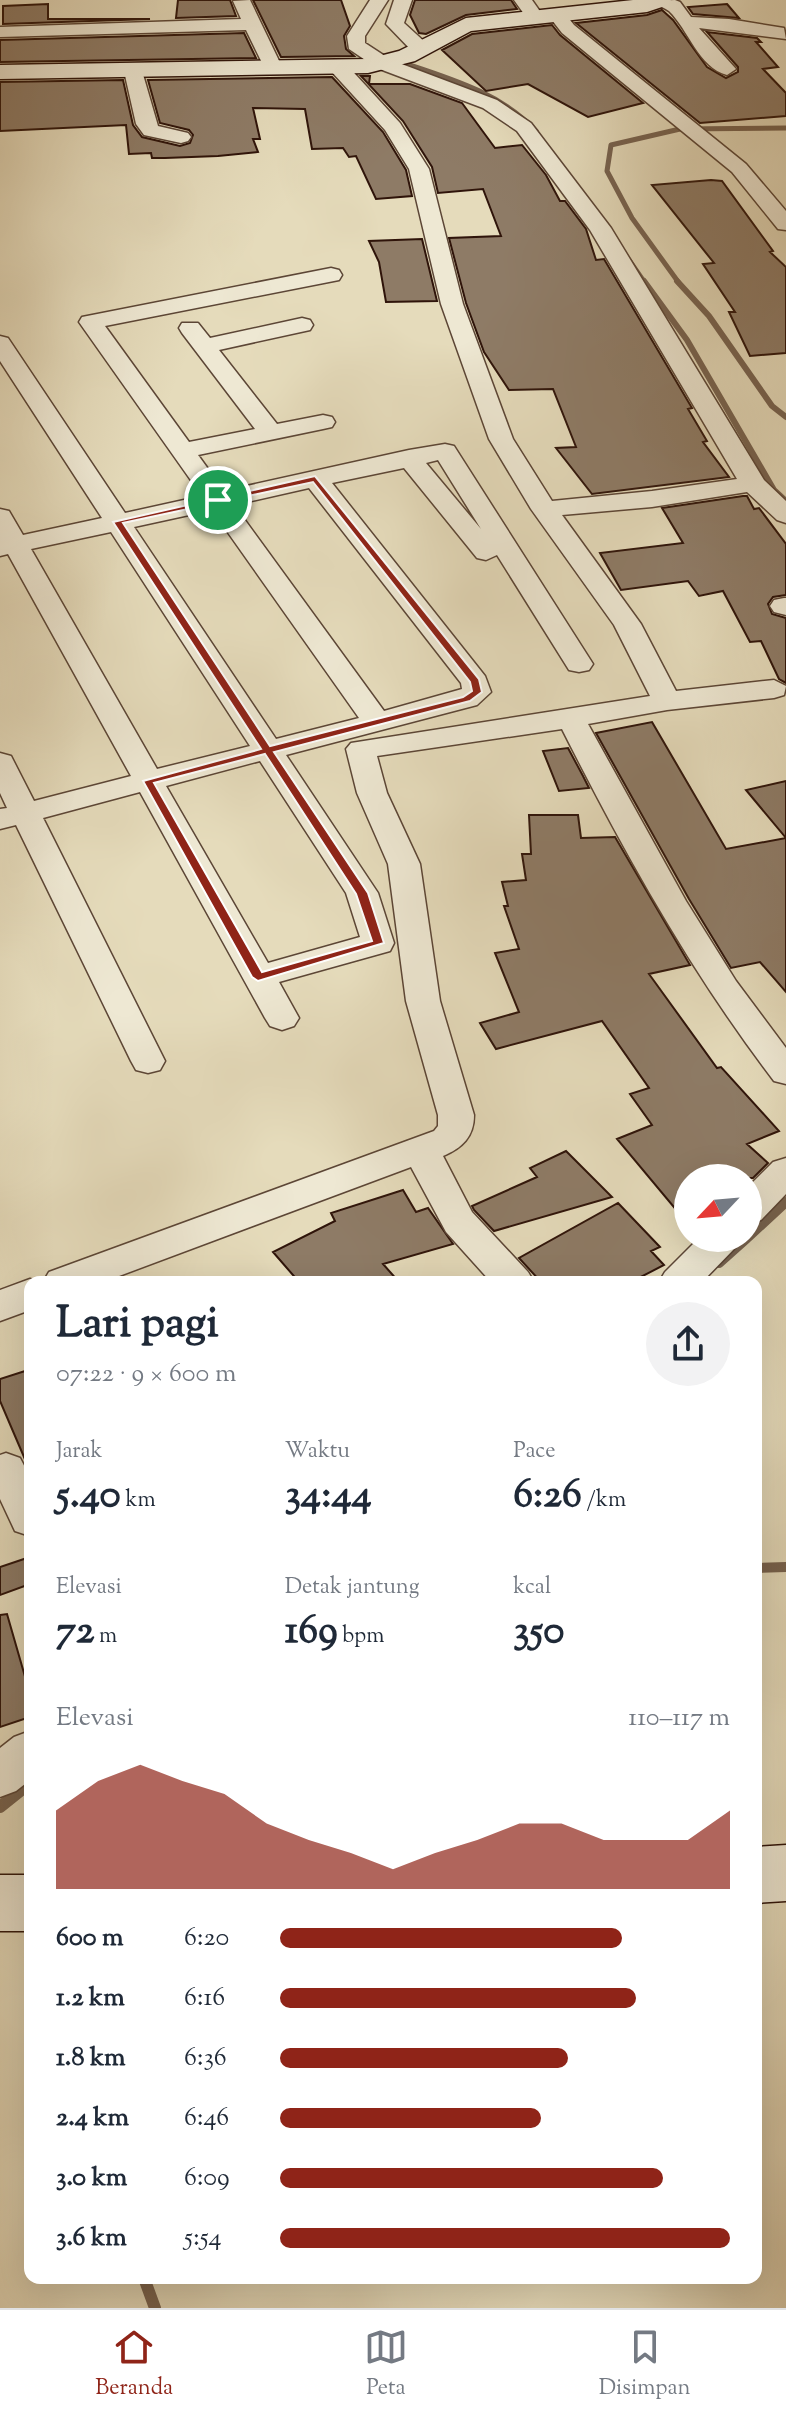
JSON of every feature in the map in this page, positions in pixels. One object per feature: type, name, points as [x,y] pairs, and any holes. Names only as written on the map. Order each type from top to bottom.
[{"type":"street","points":[[241,0],[273,67]]},
{"type":"street","points":[[379,0],[356,36],[356,45],[400,57],[490,104],[524,127],[600,228],[753,484],[786,515]]},
{"type":"street","points":[[400,57],[395,24],[403,0]]},
{"type":"street","points":[[0,72],[338,67],[400,57],[466,25],[539,10],[661,0],[674,6],[700,42],[727,69]]},
{"type":"street","points":[[539,10],[568,29],[739,168],[786,224]]},
{"type":"street","points":[[0,32],[115,22],[251,24]]},
{"type":"street","points":[[687,22],[729,24],[784,34]]},
{"type":"street","points":[[338,67],[393,127],[419,169],[452,304],[501,439],[544,509],[627,624],[667,701]]},
{"type":"street","points":[[133,71],[146,124],[151,131],[181,137]]},
{"type":"street","points":[[331,275],[90,322],[377,722]]},
{"type":"street","points":[[271,433],[198,337],[245,338],[302,325]]},
{"type":"street","points":[[245,338],[271,433]]},
{"type":"street","points":[[0,343],[362,893],[378,943],[258,977]]},
{"type":"street","points":[[182,451],[323,422]]},
{"type":"street","points":[[8,546],[409,458],[445,451],[579,664],[409,458]]},
{"type":"street","points":[[12,815],[467,699],[477,692],[475,682],[315,479]]},
{"type":"street","points":[[544,509],[652,499],[753,484]]},
{"type":"street","points":[[0,517],[8,546],[148,781],[282,1018]]},
{"type":"street","points":[[78,1276],[238,1214],[447,1140],[456,1128],[456,1115],[423,1001],[404,864],[372,793],[359,752],[366,748],[571,719],[667,701],[774,689]]},
{"type":"street","points":[[571,719],[653,878],[740,1016],[786,1072]]},
{"type":"street","points":[[0,762],[12,815],[148,1061]]},
{"type":"street","points":[[422,1149],[439,1195],[474,1244],[509,1276]]},
{"type":"street","points":[[762,1196],[786,1171]]},
{"type":"street","points":[[684,1276],[708,1252]]},
{"type":"street","points":[[0,1306],[24,1296]]},
{"type":"street","points":[[12,1467],[24,1501]]},
{"type":"street","points":[[0,1776],[24,1757]]},
{"type":"street","points":[[762,1875],[786,1873]]},
{"type":"street","points":[[0,1903],[24,1903]]},
{"type":"building","points":[[178,0],[230,0],[236,16],[176,18]]},
{"type":"building","points":[[253,0],[341,0],[350,26],[344,36],[346,49],[354,56],[281,57]]},
{"type":"building","points":[[415,0],[511,0],[517,9],[466,15],[426,34],[419,33],[410,15]]},
{"type":"building","points":[[48,4],[48,19],[150,19],[3,24],[3,6]]},
{"type":"building","points":[[727,4],[739,18],[693,14],[688,7]]},
{"type":"building","points":[[662,10],[673,20],[707,67],[726,78],[738,72],[738,67],[707,32],[757,38],[761,42],[756,42],[778,67],[763,69],[786,93],[786,116],[700,123],[576,23],[647,15]]},
{"type":"building","points":[[552,25],[643,103],[588,117],[528,84],[486,91],[442,50],[472,34]]},
{"type":"building","points":[[244,33],[256,58],[0,62],[0,40]]},
{"type":"building","points":[[361,76],[370,76],[369,84],[410,84],[462,103],[495,148],[522,145],[546,175],[560,201],[565,201],[586,229],[596,260],[604,259],[692,408],[688,409],[707,441],[703,442],[729,477],[592,494],[556,448],[576,447],[553,389],[509,390],[484,352],[466,303],[449,238],[501,236],[483,189],[438,193],[432,167],[403,121]]},
{"type":"building","points":[[332,77],[383,132],[406,170],[412,196],[376,199],[356,156],[349,157],[343,148],[312,149],[305,109],[253,108],[260,139],[253,139],[258,152],[218,156],[152,158],[151,153],[129,154],[126,125],[0,131],[0,82],[123,80],[133,125],[142,137],[180,146],[190,143],[193,135],[189,130],[160,123],[148,80]]},
{"type":"building","points":[[722,181],[773,251],[770,252],[786,267],[786,353],[750,356],[729,312],[735,312],[703,264],[714,263],[652,185]]},
{"type":"building","points":[[422,239],[437,301],[386,302],[379,262],[369,241]]},
{"type":"building","points":[[747,496],[754,509],[759,508],[786,544],[786,595],[773,597],[768,604],[772,614],[786,618],[786,683],[779,679],[761,641],[750,642],[723,591],[699,596],[688,581],[621,590],[600,553],[683,543],[662,508]]},
{"type":"building","points":[[652,722],[726,849],[786,838],[786,992],[760,962],[731,968],[596,733]]},
{"type":"building","points":[[568,748],[589,788],[559,791],[543,751]]},
{"type":"building","points":[[786,781],[786,838],[746,790]]},
{"type":"building","points":[[529,815],[578,815],[581,838],[615,837],[690,965],[649,974],[717,1068],[721,1067],[779,1131],[747,1144],[768,1163],[762,1169],[762,1164],[674,1164],[674,1207],[617,1139],[652,1125],[630,1094],[649,1088],[602,1021],[496,1049],[480,1023],[519,1012],[495,953],[519,949],[504,906],[508,906],[502,882],[526,880],[522,854],[531,854]]},
{"type":"building","points":[[566,1151],[612,1197],[494,1231],[474,1210],[472,1206],[537,1177],[530,1168]]},
{"type":"building","points":[[403,1190],[416,1212],[428,1208],[453,1244],[383,1264],[394,1276],[294,1276],[273,1252],[335,1221],[331,1213]]},
{"type":"building","points":[[618,1203],[660,1247],[651,1251],[664,1265],[643,1276],[536,1276],[519,1258]]},
{"type":"building","points":[[24,1371],[24,1457],[0,1401],[0,1379]]},
{"type":"building","points":[[24,1559],[24,1586],[0,1595],[0,1567]]},
{"type":"building","points":[[7,1614],[24,1673],[24,1719],[0,1727],[0,1615]]},
{"type":"waterway","points":[[395,60],[488,95],[536,131]]},
{"type":"waterway","points":[[679,283],[632,218],[607,171],[611,145],[680,129],[786,128]]},
{"type":"waterway","points":[[629,260],[645,283]]},
{"type":"waterway","points":[[644,281],[687,340],[774,490],[786,501]]},
{"type":"waterway","points":[[677,281],[709,316],[772,406],[786,417]]},
{"type":"waterway","points":[[762,1224],[786,1202]]},
{"type":"waterway","points":[[719,1263],[731,1252]]},
{"type":"waterway","points":[[762,1568],[786,1567]]},
{"type":"waterway","points":[[0,1807],[24,1788]]},
{"type":"waterway","points":[[146,2284],[155,2308]]},
{"type":"route","points":[[218,500],[117,522],[267,750],[362,893],[378,943],[258,977],[148,781],[208,766],[267,750],[467,699],[477,692],[475,682],[315,479],[218,500]]}]
